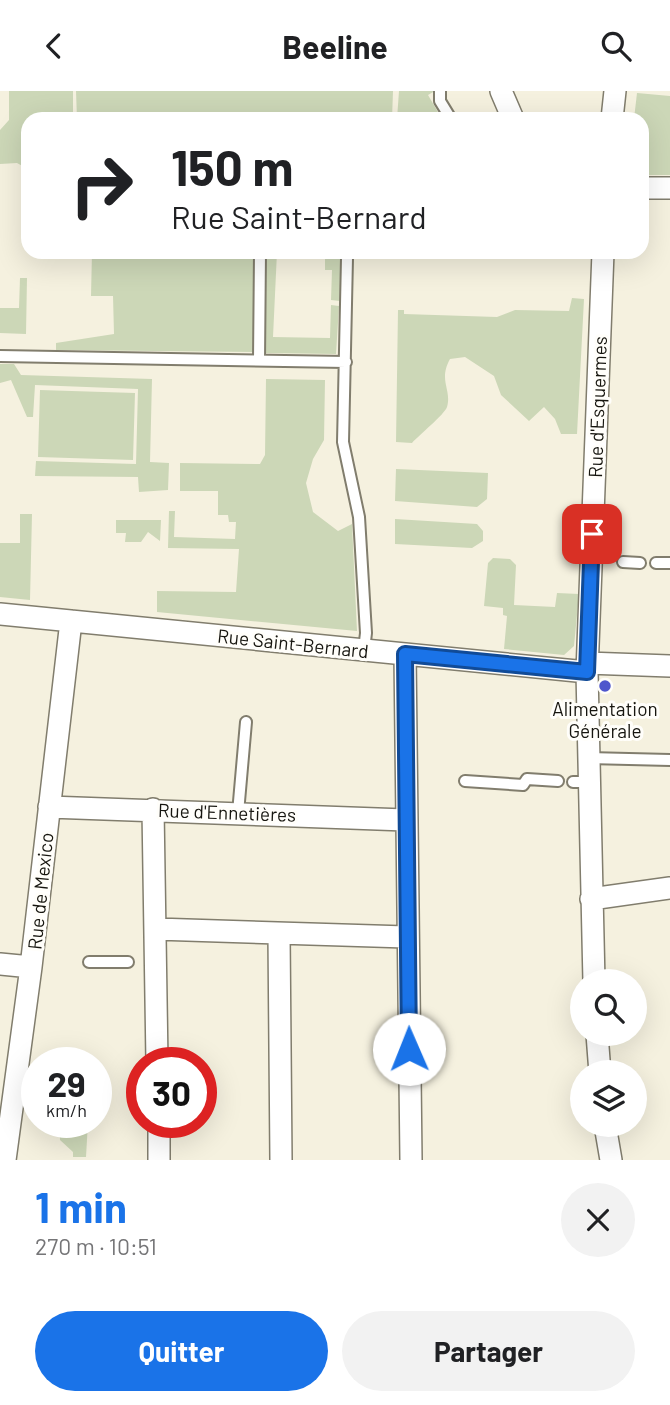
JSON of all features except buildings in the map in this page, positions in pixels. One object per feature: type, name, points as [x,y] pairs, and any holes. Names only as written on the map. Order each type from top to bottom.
[{"type":"street","points":[[501,91],[510,112]]},
{"type":"street","points":[[613,112],[615,91]]},
{"type":"street","points":[[649,188],[670,188]]},
{"type":"street","name":"Rue d'Esquermes","points":[[594,969],[591,899],[581,782],[588,758],[587,667],[598,562],[603,259]]},
{"type":"street","name":"Rue Saint-Bernard","points":[[0,614],[405,654],[587,667],[670,666]]},
{"type":"street","name":"Rue de Mexico","points":[[5,1160],[9,1066],[31,967],[71,621]]},
{"type":"street","points":[[405,654],[411,1160]]},
{"type":"street","name":"Rue d'Ennetières","points":[[49,807],[405,820]]},
{"type":"street","points":[[153,809],[156,929],[149,962],[157,1047]]},
{"type":"street","points":[[591,899],[670,888]]},
{"type":"street","points":[[156,929],[407,937]]},
{"type":"street","points":[[279,934],[281,1160]]},
{"type":"street","points":[[0,964],[31,967]]},
{"type":"street","points":[[608,1137],[611,1160]]},
{"type":"street","points":[[159,1138],[159,1160]]},
{"type":"lane","points":[[440,91],[440,101],[447,112]]},
{"type":"lane","points":[[259,360],[260,259]]},
{"type":"lane","points":[[347,259],[343,442],[359,517],[366,633],[363,650]]},
{"type":"lane","points":[[0,356],[346,362]]},
{"type":"lane","points":[[622,562],[640,563]]},
{"type":"lane","points":[[656,563],[670,563]]},
{"type":"lane","points":[[238,813],[246,722]]},
{"type":"lane","points":[[588,758],[670,760]]},
{"type":"lane","points":[[465,781],[523,785],[527,779],[558,781]]},
{"type":"lane","points":[[89,962],[128,962]]},
{"type":"green space","points":[[9,91],[73,91],[73,112],[21,112],[21,165],[0,164],[0,130],[9,120]]},
{"type":"green space","points":[[76,91],[393,91],[392,112],[77,112]]},
{"type":"green space","points":[[399,91],[435,91],[428,95],[438,112],[398,112]]},
{"type":"green space","points":[[637,93],[670,96],[670,175],[649,175],[649,112],[635,112]]},
{"type":"green space","points":[[92,259],[255,259],[254,352],[56,350],[56,343],[114,334],[113,296],[91,296]]},
{"type":"green space","points":[[265,259],[277,259],[273,337],[330,338],[331,305],[339,306],[336,354],[264,353]]},
{"type":"green space","points":[[325,259],[341,259],[340,301],[331,300],[332,270],[325,270]]},
{"type":"green space","points":[[20,278],[27,278],[26,334],[0,333],[0,308],[19,308]]},
{"type":"green space","points":[[572,298],[584,299],[577,434],[561,434],[555,419],[544,407],[529,421],[501,395],[494,376],[465,357],[450,359],[447,367],[445,379],[448,401],[445,411],[412,443],[396,442],[398,310],[404,310],[404,314],[497,317],[515,310],[569,311]]},
{"type":"green space","points":[[0,364],[14,364],[21,375],[152,379],[150,462],[169,463],[168,490],[139,492],[138,477],[35,476],[36,461],[136,464],[138,389],[35,385],[33,417],[27,417],[11,380],[0,383]]},
{"type":"green space","points":[[266,379],[325,380],[324,440],[313,459],[306,483],[313,512],[338,531],[352,524],[357,631],[157,612],[157,591],[236,592],[239,549],[168,548],[169,511],[175,511],[174,537],[235,539],[236,522],[229,522],[228,515],[218,515],[218,491],[180,491],[180,463],[260,464],[265,455]]},
{"type":"green space","points":[[40,390],[135,393],[133,460],[38,457]]},
{"type":"green space","points":[[396,469],[488,473],[487,499],[477,507],[395,501]]},
{"type":"green space","points":[[20,514],[32,514],[30,600],[0,597],[0,543],[20,543]]},
{"type":"green space","points":[[395,519],[477,524],[483,531],[483,541],[472,548],[395,544]]},
{"type":"green space","points":[[116,520],[161,520],[160,541],[148,532],[141,542],[125,542],[126,533],[116,533]]},
{"type":"green space","points":[[493,558],[510,559],[516,565],[514,605],[555,607],[557,593],[579,594],[574,646],[564,655],[504,649],[507,616],[503,615],[503,608],[484,606],[488,563]]},
{"type":"green space","points":[[87,1138],[86,1157],[73,1157],[73,1152],[60,1140]]},
{"type":"place","name":"Alimentation Générale","points":[[605,686]]},
{"type":"route","points":[[409,1049],[405,654],[587,672],[592,534]]}]
